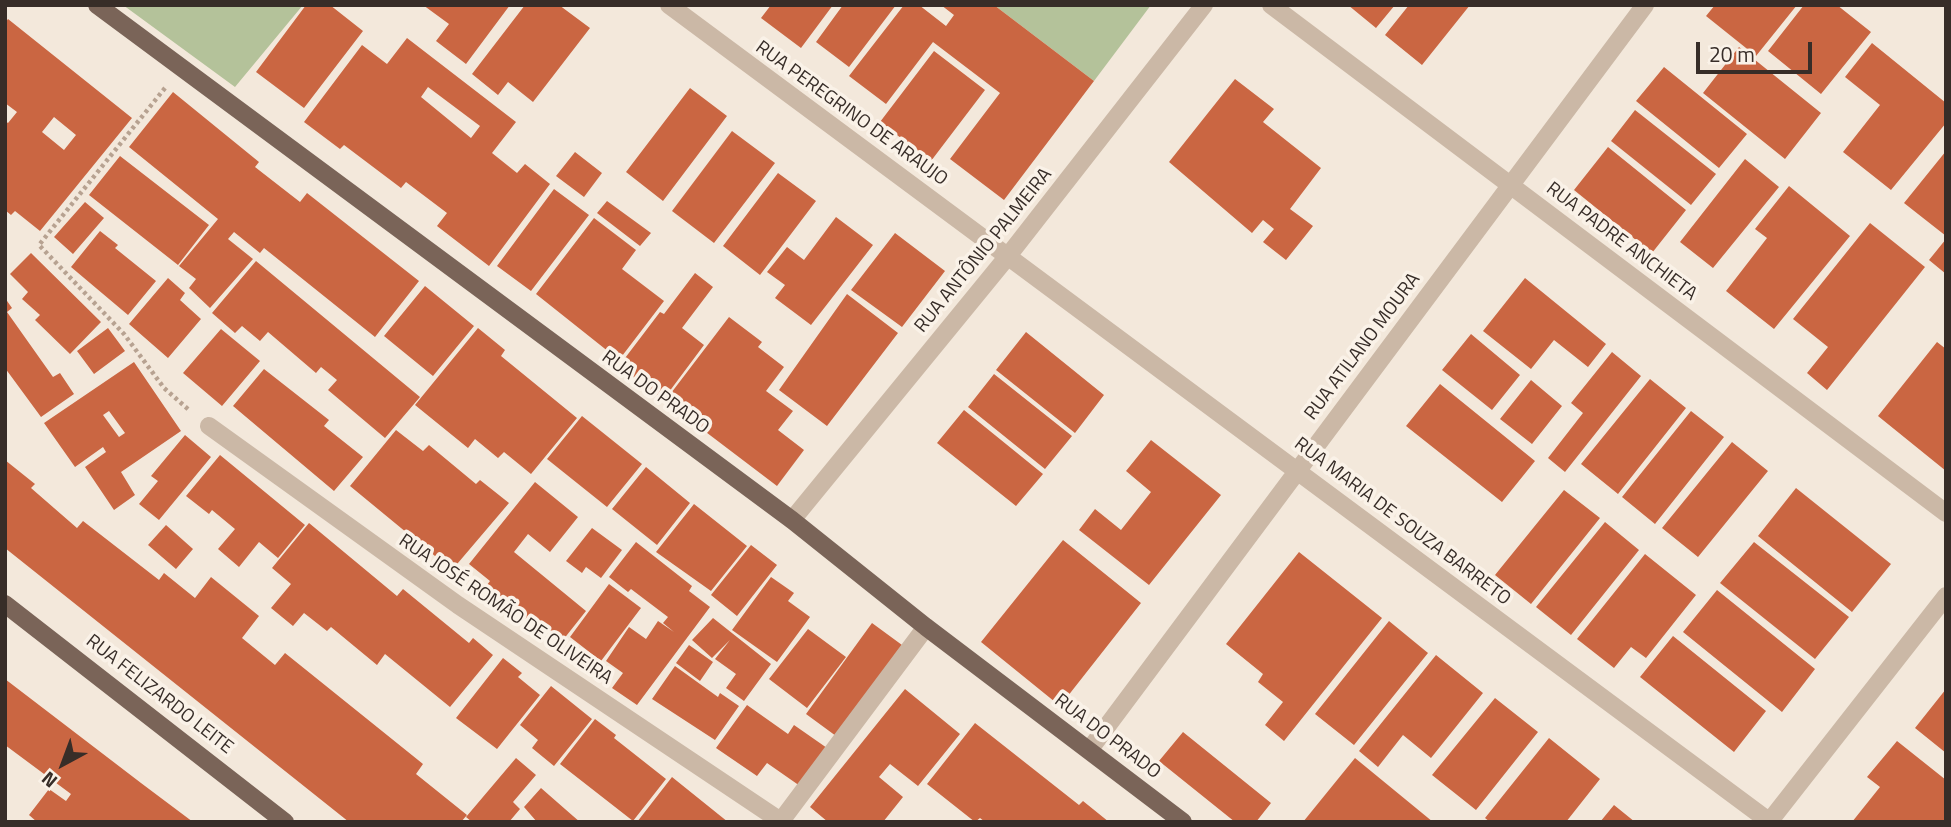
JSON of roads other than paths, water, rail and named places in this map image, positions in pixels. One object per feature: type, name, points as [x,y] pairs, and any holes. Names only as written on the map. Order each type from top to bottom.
[{"type":"main road","name":"RUA DO PRADO","points":[[97,5],[792,520],[926,627],[1183,822]]},
{"type":"main road","name":"RUA FELIZARDO LEITE","points":[[5,604],[285,822]]},
{"type":"street","name":"RUA PEREGRINO DE ARAUJO","points":[[669,5],[1008,256]]},
{"type":"street","name":"RUA ANTÔNIO PALMEIRA","points":[[792,520],[1008,256],[1204,5]]},
{"type":"street","name":"RUA PADRE ANCHIETA","points":[[1271,5],[1946,513]]},
{"type":"street","name":"RUA ATILANO MOURA","points":[[1090,749],[1296,470],[1512,187],[1645,5]]},
{"type":"street","name":"RUA MARIA DE SOUZA BARRETO","points":[[1008,256],[1769,822]]},
{"type":"street","name":"RUA JOSÉ ROMÃO DE OLIVEIRA","points":[[209,426],[458,605],[781,821]]},
{"type":"street","points":[[1769,822],[1946,596]]},
{"type":"street","points":[[781,821],[926,627]]}]
